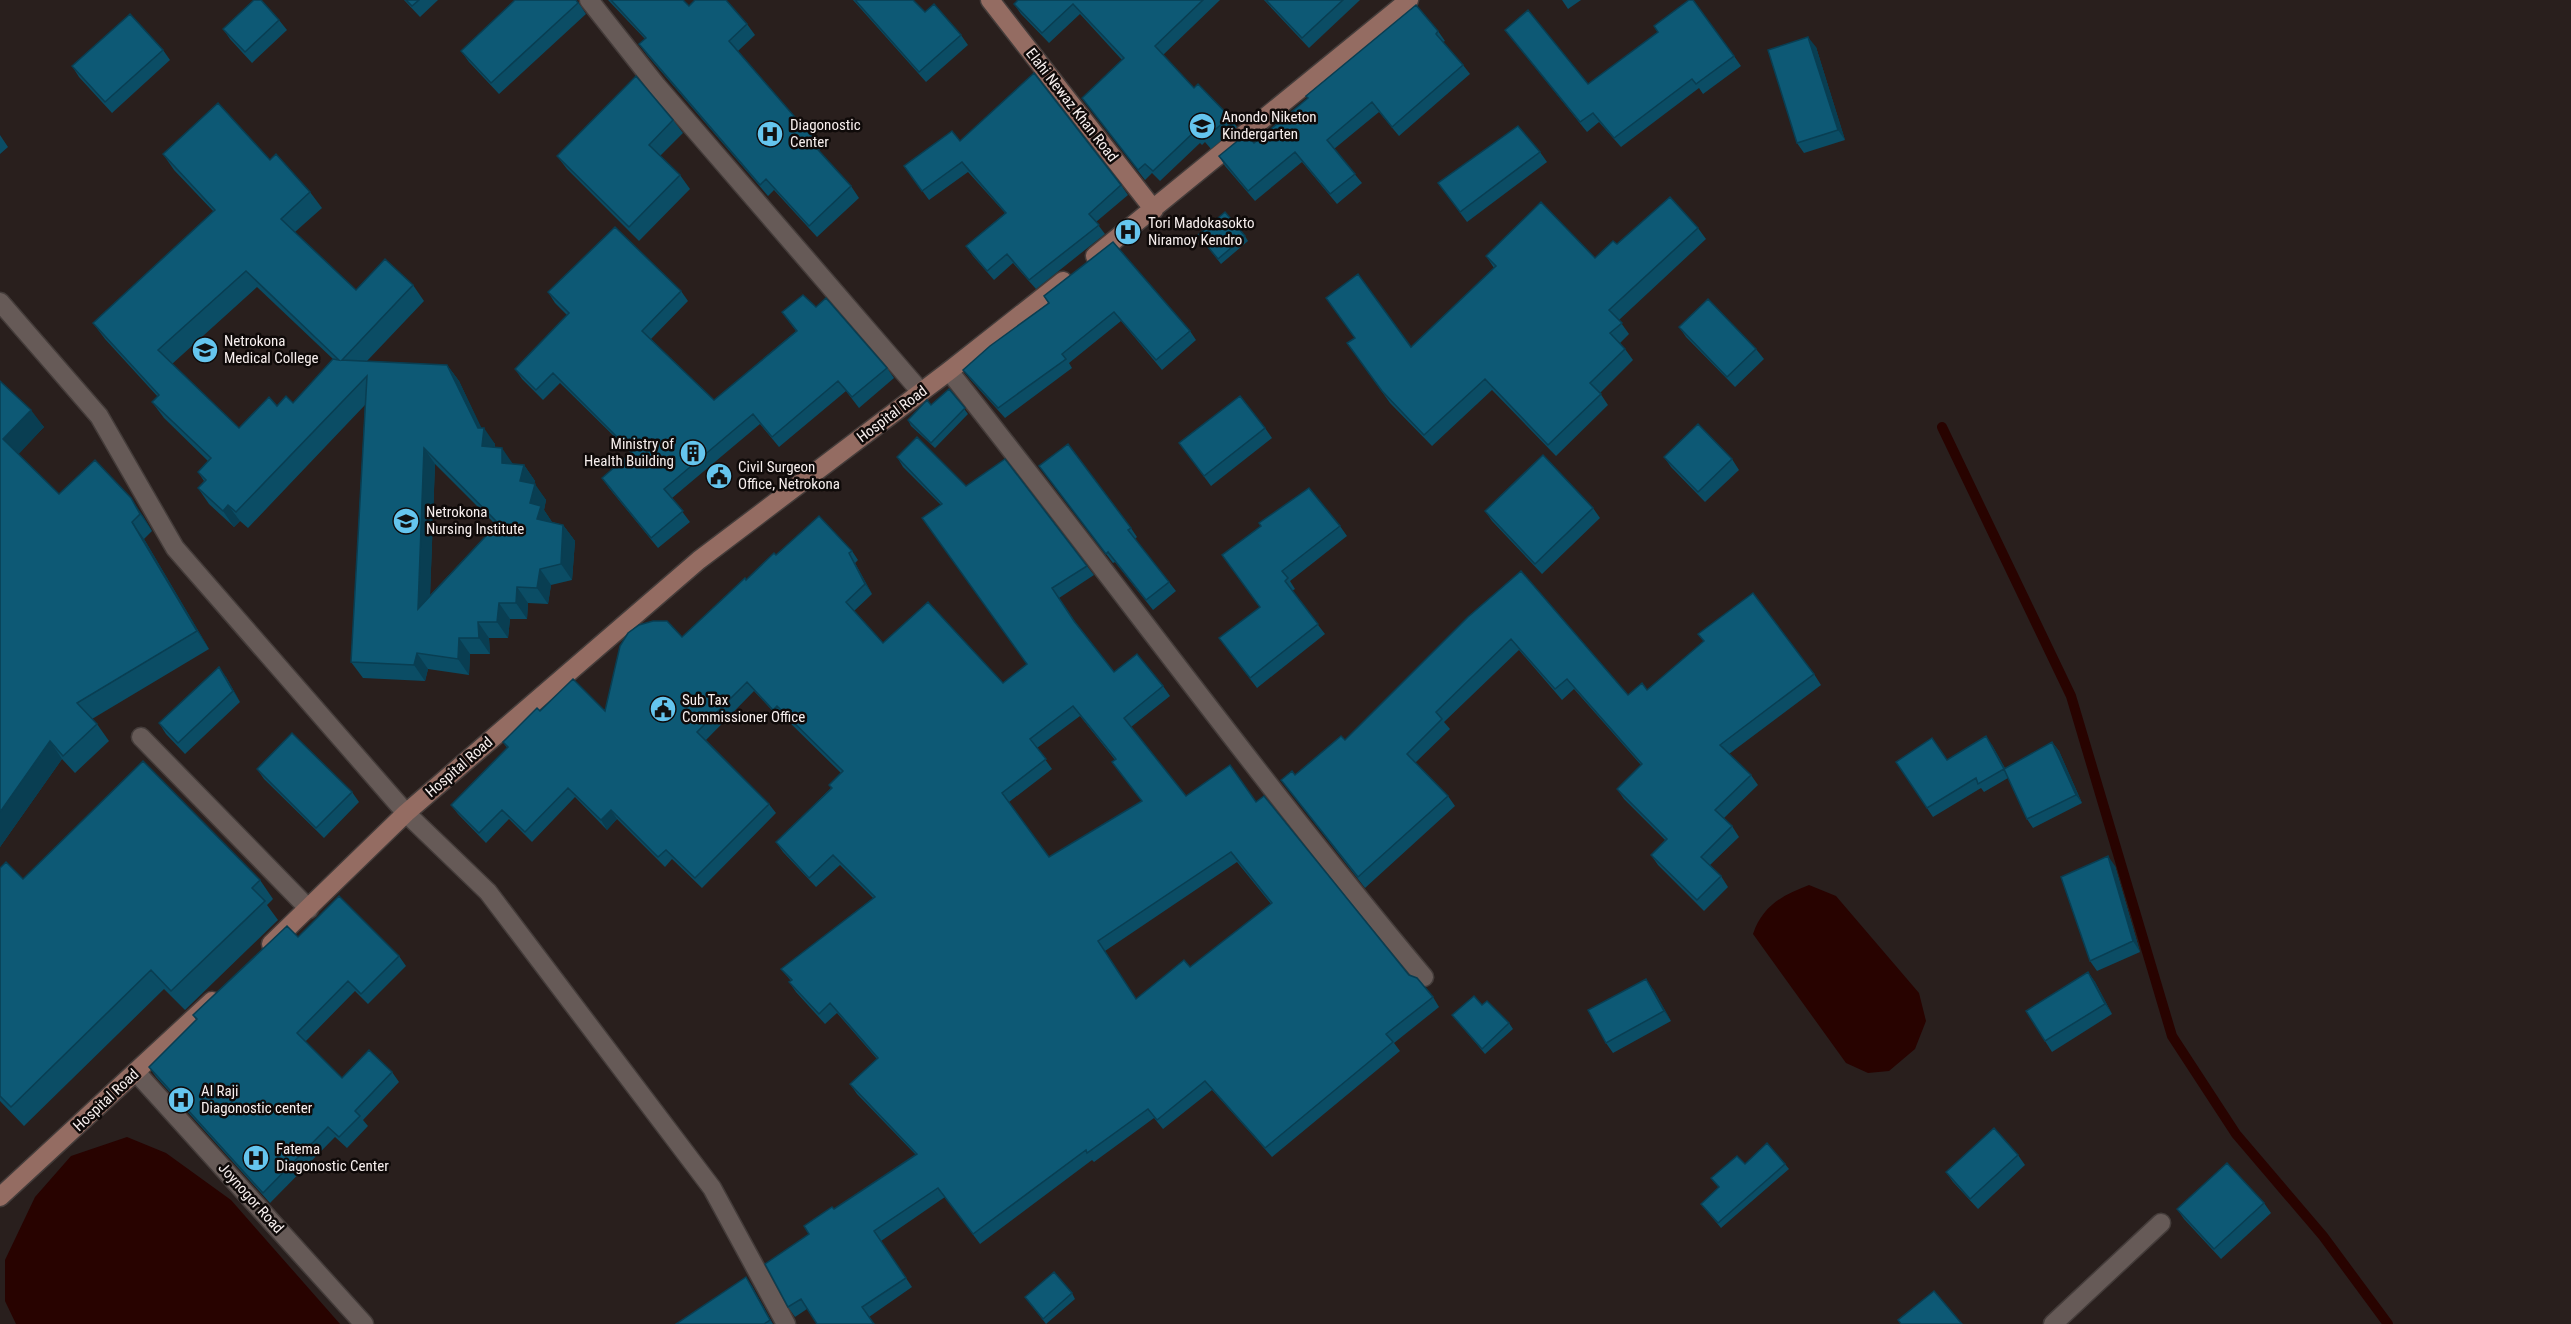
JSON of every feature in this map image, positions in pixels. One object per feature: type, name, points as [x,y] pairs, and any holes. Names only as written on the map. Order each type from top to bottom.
[{"type":"street","points":[[589,0],[657,86],[921,392]]},
{"type":"street","name":"Elahi Newaz Khan Road","points":[[990,0],[1154,210]]},
{"type":"street","name":"Hospital Road","points":[[257,958],[406,813],[699,560],[949,371],[1154,210],[1409,0]]},
{"type":"street","points":[[0,302],[99,416],[175,548],[406,813],[488,892],[712,1188],[786,1324]]},
{"type":"street","points":[[949,371],[1043,489],[1347,885],[1424,977]]},
{"type":"street","points":[[141,737],[309,909]]},
{"type":"street","name":"Hospital Road","points":[[0,1197],[222,991]]},
{"type":"street","name":"Joynogor Road","points":[[136,1072],[364,1324]]},
{"type":"street","points":[[2053,1324],[2161,1223]]},
{"type":"shaded area","points":[[1809,885],[1836,896],[1919,993],[1926,1021],[1915,1049],[1889,1071],[1868,1073],[1846,1063],[1753,934],[1768,908],[1782,897]]},
{"type":"shaded area","points":[[127,1137],[166,1153],[231,1200],[340,1324],[16,1324],[5,1301],[5,1260],[35,1197],[71,1156]]},
{"type":"building","points":[[254,0],[261,0],[279,20],[245,52],[223,29]]},
{"type":"building","points":[[406,0],[419,0],[412,6]]},
{"type":"building","points":[[515,0],[576,0],[578,3],[491,83],[461,51]]},
{"type":"building","points":[[611,0],[683,0],[689,6],[695,0],[726,0],[747,24],[729,41],[813,138],[810,141],[851,186],[809,226],[766,179],[760,185],[639,44],[646,38]]},
{"type":"building","points":[[855,0],[913,0],[925,12],[934,4],[961,35],[919,72]]},
{"type":"building","points":[[1018,0],[1203,0],[1155,46],[1194,88],[1198,84],[1230,117],[1204,139],[1198,132],[1195,135],[1193,133],[1153,171],[1145,164],[1138,170],[1082,98],[1124,58],[1073,4],[1042,33],[1014,4]]},
{"type":"building","points":[[1266,0],[1343,0],[1302,38]]},
{"type":"building","points":[[1689,0],[1693,0],[1734,56],[1696,84],[1692,79],[1614,138],[1593,113],[1580,122],[1505,30],[1528,10],[1588,84],[1658,32],[1654,26]]},
{"type":"building","points":[[1416,5],[1438,31],[1436,34],[1463,65],[1392,127],[1372,102],[1327,140],[1355,174],[1330,194],[1295,152],[1248,191],[1219,156],[1246,134],[1254,143],[1308,98],[1306,96]]},
{"type":"building","points":[[130,14],[163,50],[105,102],[72,66]]},
{"type":"building","points":[[1808,37],[1838,130],[1797,143],[1768,50]]},
{"type":"building","points":[[1034,73],[1121,185],[1089,214],[1099,225],[1029,280],[1007,254],[987,271],[966,246],[1006,213],[962,162],[922,191],[904,166],[952,131],[960,141]]},
{"type":"building","points":[[636,76],[673,120],[649,145],[680,175],[629,227],[557,156]]},
{"type":"building","points":[[218,103],[270,160],[276,154],[310,192],[281,219],[356,290],[385,259],[413,285],[342,360],[447,365],[478,428],[484,428],[482,446],[502,448],[502,463],[524,465],[520,481],[535,484],[530,503],[541,506],[537,519],[563,525],[561,564],[540,569],[537,588],[517,587],[516,603],[499,603],[497,622],[478,622],[479,638],[459,638],[458,659],[417,653],[414,665],[351,662],[367,376],[236,512],[228,505],[223,511],[198,488],[206,480],[198,472],[211,458],[152,402],[159,395],[93,323],[215,210],[163,154]],"holes":[[[246,271],[339,360],[333,359],[293,403],[286,396],[277,406],[269,397],[239,428],[158,350]],[[424,448],[498,523],[418,609]]]},
{"type":"building","points":[[1518,126],[1540,152],[1460,212],[1438,183]]},
{"type":"building","points":[[1670,197],[1698,228],[1609,310],[1622,323],[1610,333],[1625,349],[1590,383],[1601,394],[1548,445],[1485,379],[1424,435],[1382,391],[1347,343],[1355,338],[1326,298],[1358,274],[1411,347],[1496,266],[1486,256],[1541,202],[1595,258],[1613,241],[1617,244]]},
{"type":"building","points":[[1225,212],[1245,236],[1218,259],[1198,235]]},
{"type":"building","points":[[615,227],[681,291],[642,331],[714,400],[797,331],[782,312],[803,295],[816,307],[826,298],[887,368],[852,397],[838,381],[772,437],[753,414],[664,489],[683,511],[651,538],[602,478],[632,452],[553,373],[536,390],[515,369],[569,313],[548,292]]},
{"type":"building","points":[[1113,242],[1190,331],[1156,360],[1114,312],[1062,354],[1066,359],[998,408],[963,370],[990,346],[1049,303],[1044,296]]},
{"type":"building","points":[[1708,299],[1756,349],[1727,377],[1679,327]]},
{"type":"building","points":[[0,381],[31,410],[3,439],[59,494],[95,460],[131,498],[140,514],[132,522],[197,631],[77,703],[97,724],[63,756],[50,741],[0,812]]},
{"type":"building","points":[[949,389],[965,408],[931,443],[908,420],[927,400],[931,405]]},
{"type":"building","points":[[1240,396],[1265,428],[1204,476],[1179,443]]},
{"type":"building","points":[[1698,424],[1732,459],[1698,492],[1664,457]]},
{"type":"building","points":[[917,437],[966,486],[1005,459],[1087,566],[1052,588],[1074,621],[1114,672],[1137,654],[1163,686],[1124,718],[1186,796],[1230,765],[1256,802],[1264,796],[1409,975],[1417,978],[1433,997],[1386,1034],[1393,1042],[1265,1148],[1205,1081],[1157,1120],[1148,1109],[1087,1153],[1086,1150],[973,1234],[938,1188],[874,1231],[906,1278],[862,1307],[874,1324],[817,1324],[801,1299],[788,1307],[765,1264],[809,1234],[804,1226],[917,1154],[850,1084],[878,1058],[830,1003],[819,1014],[789,982],[792,980],[781,969],[875,897],[833,855],[809,878],[776,842],[832,788],[829,785],[843,771],[777,706],[773,710],[747,682],[697,732],[769,804],[695,878],[666,850],[658,857],[611,810],[601,820],[568,788],[525,832],[502,810],[479,833],[451,805],[508,747],[503,742],[537,708],[540,711],[573,679],[605,711],[620,646],[628,633],[639,625],[653,621],[667,621],[682,637],[745,578],[746,580],[774,553],[776,555],[819,516],[852,551],[849,553],[865,584],[846,602],[883,643],[928,602],[1003,683],[1027,664],[922,518],[942,504],[897,457]],"holes":[[[1073,706],[1116,759],[1112,762],[1142,801],[1049,857],[1002,793],[1046,759],[1030,739]],[[1231,852],[1272,903],[1190,967],[1184,960],[1136,999],[1098,941]]]},
{"type":"building","points":[[1068,444],[1131,528],[1128,530],[1169,582],[1146,600],[1108,552],[1106,554],[1039,466]]},
{"type":"building","points":[[1543,455],[1593,508],[1535,564],[1485,511]]},
{"type":"building","points":[[1309,488],[1340,526],[1282,571],[1288,578],[1285,581],[1318,624],[1250,678],[1219,638],[1260,607],[1222,555],[1261,526],[1259,523]]},
{"type":"building","points":[[1521,571],[1628,695],[1642,683],[1647,690],[1704,641],[1698,634],[1753,593],[1814,674],[1720,745],[1751,775],[1715,810],[1732,826],[1701,857],[1721,876],[1697,900],[1651,855],[1667,839],[1617,789],[1642,764],[1567,679],[1555,689],[1511,639],[1436,712],[1442,719],[1407,754],[1448,796],[1358,877],[1281,780],[1292,771],[1295,775],[1341,736],[1345,740],[1468,617]]},
{"type":"building","points":[[219,667],[233,691],[178,743],[159,723]]},
{"type":"building","points":[[292,733],[352,792],[316,828],[257,769]]},
{"type":"building","points":[[1986,736],[2004,769],[1978,784],[1976,778],[1927,808],[1896,762],[1932,738],[1947,760]]},
{"type":"building","points":[[2052,742],[2076,795],[2027,819],[2004,769]]},
{"type":"building","points":[[143,761],[260,880],[252,888],[265,901],[171,991],[151,970],[11,1107],[0,1096],[0,868],[6,862],[23,879]]},
{"type":"building","points":[[2108,856],[2133,941],[2090,961],[2061,877]]},
{"type":"building","points":[[339,896],[399,956],[361,994],[348,981],[297,1033],[342,1078],[369,1050],[392,1072],[355,1111],[360,1116],[339,1137],[328,1127],[263,1193],[149,1067],[197,1019],[193,1015],[287,926],[298,937]]},
{"type":"building","points":[[2088,972],[2105,1004],[2045,1041],[2026,1011]]},
{"type":"building","points":[[1646,979],[1664,1011],[1606,1043],[1588,1010]]},
{"type":"building","points":[[1474,996],[1482,1005],[1487,1001],[1509,1023],[1482,1049],[1452,1015]]},
{"type":"building","points":[[1994,1128],[2018,1155],[1970,1199],[1946,1172]]},
{"type":"building","points":[[1767,1143],[1785,1164],[1718,1223],[1701,1204],[1719,1187],[1711,1178],[1737,1156],[1745,1164]]},
{"type":"building","points":[[2227,1163],[2264,1203],[2214,1249],[2177,1209]]},
{"type":"building","points":[[1054,1272],[1072,1293],[1043,1319],[1025,1297]]},
{"type":"building","points":[[746,1277],[770,1320],[764,1324],[676,1324]]},
{"type":"building","points":[[1934,1291],[1962,1324],[1901,1324],[1898,1320]]},
{"type":"waterway","points":[[1942,427],[2071,696],[2172,1036],[2236,1134],[2323,1236],[2388,1324]]},
{"type":"place","name":"Anondo Niketon Kindergarten","points":[[1202,126]]},
{"type":"place","name":"Diagonostic Center","points":[[770,134]]},
{"type":"place","name":"Tori Madokasokto Niramoy Kendro","points":[[1128,232]]},
{"type":"place","name":"Netrokona Medical College","points":[[205,350]]},
{"type":"place","name":"Ministry of Health Building","points":[[693,453]]},
{"type":"place","name":"Civil Surgeon Office, Netrokona","points":[[719,476]]},
{"type":"place","name":"Netrokona Nursing Institute","points":[[406,521]]},
{"type":"place","name":"Sub Tax Commissioner Office","points":[[663,709]]},
{"type":"place","name":"Al Raji Diagonostic center","points":[[181,1100]]},
{"type":"place","name":"Fatema Diagonostic Center","points":[[256,1158]]}]
